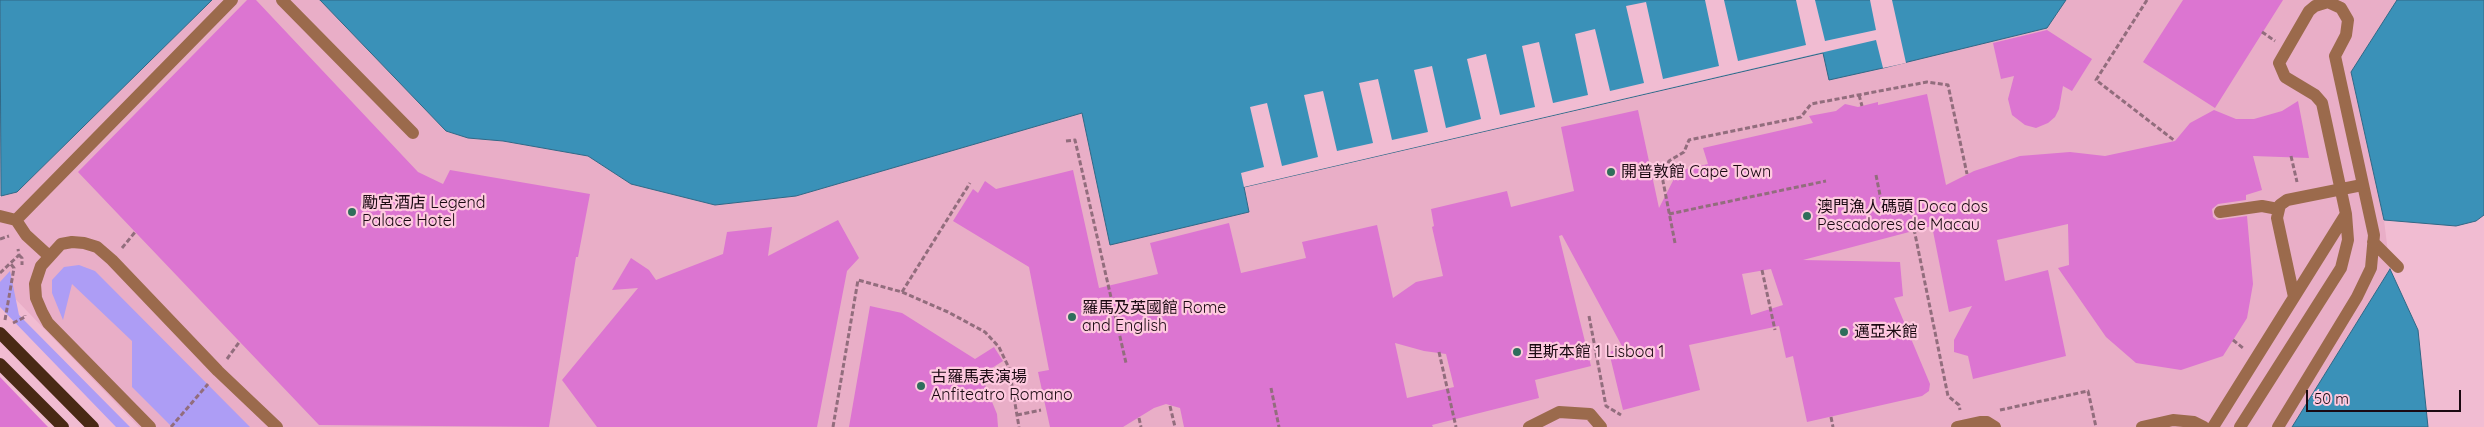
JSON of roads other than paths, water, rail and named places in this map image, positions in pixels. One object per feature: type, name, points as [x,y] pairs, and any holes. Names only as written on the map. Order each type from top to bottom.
[{"type":"main road","points":[[0,333],[93,427]]},
{"type":"main road","points":[[0,364],[63,427]]},
{"type":"lane","points":[[16,220],[232,0]]},
{"type":"lane","points":[[282,0],[413,133]]},
{"type":"lane","points":[[2240,427],[2341,268],[2348,240],[2342,190],[2322,103],[2315,95],[2285,77],[2278,63],[2309,11],[2321,3],[2335,4],[2341,8],[2348,20],[2346,35],[2335,56],[2374,235],[2371,268],[2357,297],[2278,427]]},
{"type":"lane","points":[[2294,297],[2277,218],[2278,209],[2287,200],[2362,185]]},
{"type":"lane","points":[[2220,212],[2262,206],[2278,209]]},
{"type":"lane","points":[[2213,427],[2346,214]]},
{"type":"lane","points":[[0,216],[16,220],[26,235],[49,256]]},
{"type":"lane","points":[[150,427],[48,324],[36,298],[35,284],[41,266],[62,244],[72,242],[97,247],[112,260],[218,371],[276,427]]},
{"type":"lane","points":[[2373,242],[2398,267]]},
{"type":"lane","points":[[1529,427],[1559,412],[1590,414],[1601,427]]},
{"type":"lane","points":[[2142,427],[2173,420],[2194,422],[2204,427]]},
{"type":"lane","points":[[1960,426],[1980,422],[1995,427]]},
{"type":"water","points":[[0,0],[212,0],[17,192],[1,196]]},
{"type":"water","points":[[320,0],[2066,0],[2047,28],[1883,68],[1829,80],[1823,53],[1244,187],[1249,212],[1110,245],[1082,113],[796,196],[715,205],[631,184],[588,156],[503,141],[468,138],[446,131]]},
{"type":"water","points":[[2397,0],[2484,0],[2484,215],[2476,221],[2456,226],[2384,220],[2351,72]]},
{"type":"water","points":[[2390,269],[2418,330],[2428,427],[2292,427]]},
{"type":"place","name":"開普敦館 Cape Town","points":[[1611,172]]},
{"type":"place","name":"勵宮酒店 Legend Palace Hotel","points":[[352,212]]},
{"type":"place","name":"澳門漁人碼頭 Doca dos Pescadores de Macau","points":[[1807,216]]},
{"type":"place","name":"羅馬及英國館 Rome and English","points":[[1072,317]]},
{"type":"place","name":"邁亞米館","points":[[1844,332]]},
{"type":"place","name":"里斯本館 1 Lisboa 1","points":[[1517,352]]},
{"type":"place","name":"古羅馬表演場 Anfiteatro Romano","points":[[921,386]]}]
